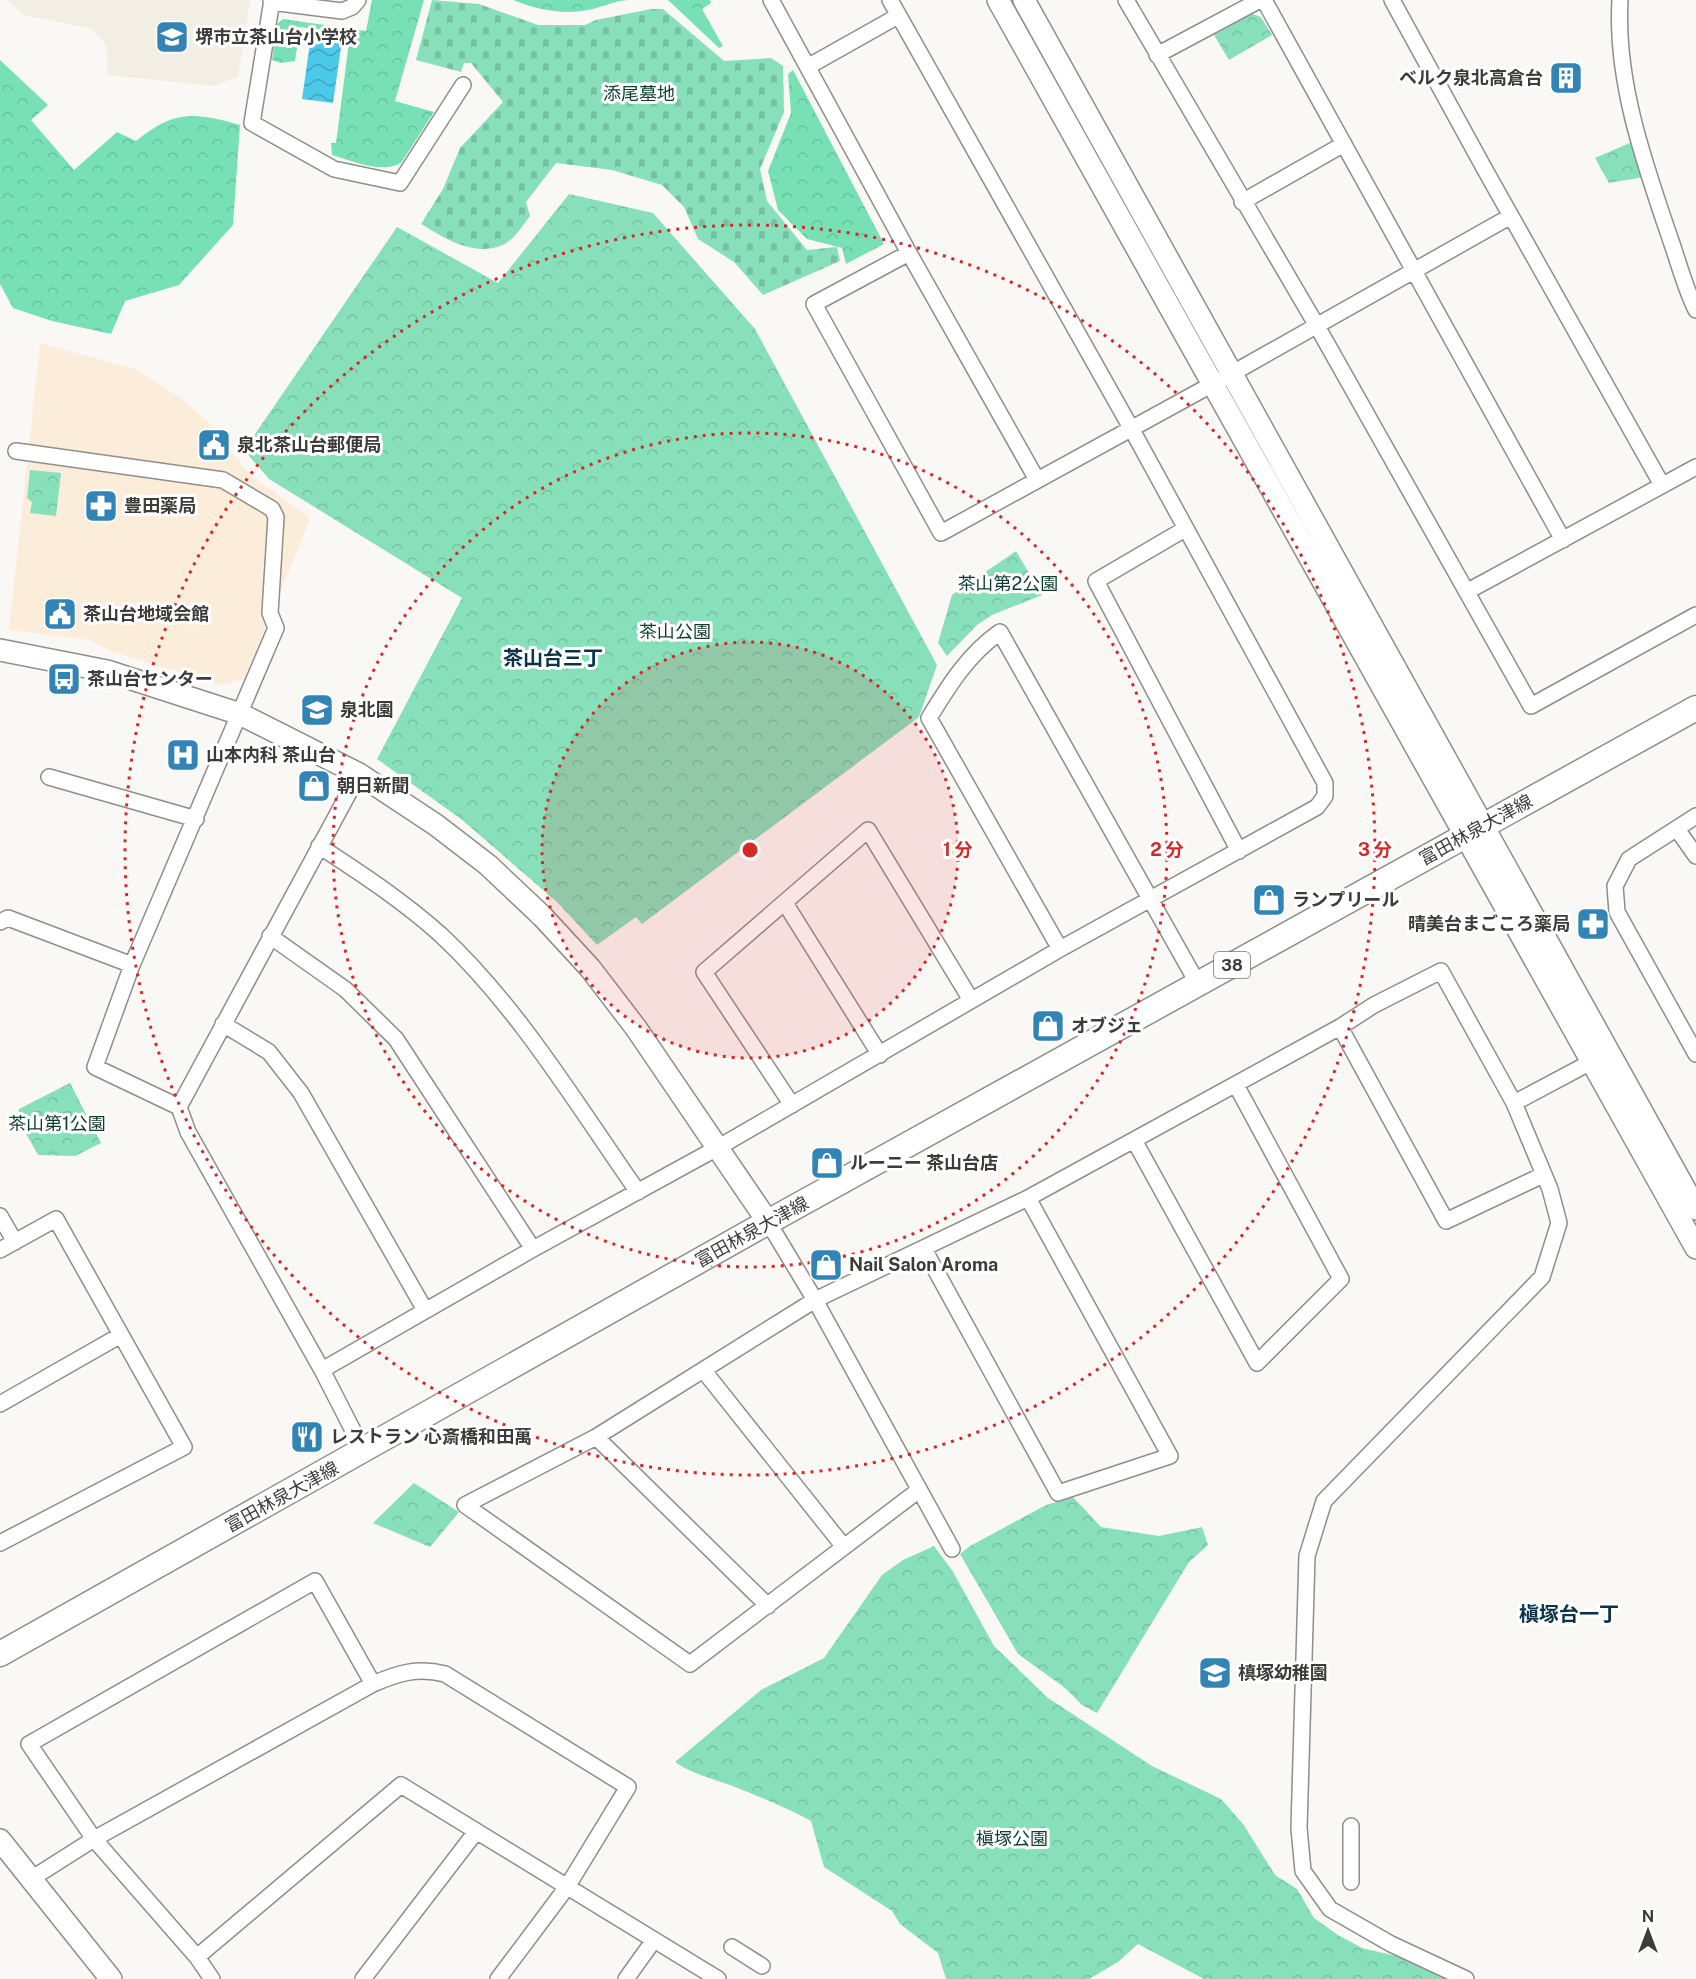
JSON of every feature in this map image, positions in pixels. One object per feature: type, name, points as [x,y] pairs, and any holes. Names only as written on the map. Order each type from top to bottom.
[{"type":"main road","name":"富田林泉大津線","points":[[0,1654],[364,1452],[768,1222],[1696,708]]},
{"type":"street","points":[[358,0],[352,8],[342,11],[271,1],[252,123],[334,169],[400,183],[463,85]]},
{"type":"street","points":[[771,0],[909,253],[1036,478]]},
{"type":"street","points":[[322,1370],[533,1248],[719,1147],[1060,949],[1317,807],[1325,796],[1325,783],[1131,428],[890,0]]},
{"type":"street","points":[[998,0],[1211,385],[1696,1209]]},
{"type":"street","points":[[1024,0],[1231,374],[1475,830],[1591,1062],[1696,1248]]},
{"type":"street","points":[[1126,0],[1242,202],[1317,326],[1531,706],[1696,615]]},
{"type":"street","points":[[1157,55],[1262,0],[1563,540]]},
{"type":"street","points":[[1392,0],[1662,485]]},
{"type":"street","points":[[1620,0],[1618,32],[1628,94],[1659,207],[1696,310]]},
{"type":"street","points":[[809,66],[898,16]]},
{"type":"street","points":[[1242,202],[1344,144]]},
{"type":"street","points":[[909,253],[814,304],[941,533],[1036,478],[1231,374],[1511,216]]},
{"type":"street","points":[[16,451],[223,480],[272,509],[277,526],[270,612],[276,628],[132,965],[94,1067],[179,1107],[188,1132],[322,1370],[364,1452]]},
{"type":"street","points":[[1468,591],[1696,467]]},
{"type":"street","points":[[1185,529],[1096,581],[1239,851]]},
{"type":"street","points":[[1060,949],[928,718],[953,680],[983,644],[1000,632],[1149,901],[1198,984]]},
{"type":"street","points":[[0,650],[107,671],[240,714],[358,774],[436,825],[488,866],[542,916],[590,968],[636,1028],[768,1222],[815,1300],[952,1549]]},
{"type":"street","points":[[179,1107],[358,774]]},
{"type":"street","points":[[49,777],[196,819]]},
{"type":"street","points":[[1696,816],[1629,859],[1615,886],[1617,912],[1696,1054]]},
{"type":"street","points":[[1677,829],[1696,856]]},
{"type":"street","points":[[792,1105],[704,972],[868,831],[971,1000]]},
{"type":"street","points":[[319,846],[382,886],[441,936],[501,1001],[638,1192]]},
{"type":"street","points":[[785,903],[880,1055]]},
{"type":"street","points":[[0,922],[8,918],[132,965]]},
{"type":"street","points":[[270,936],[345,989],[396,1040],[533,1248]]},
{"type":"street","points":[[919,1490],[690,1664],[465,1505],[596,1437],[815,1300],[1028,1198],[1340,1027],[1374,1005],[1441,971],[1514,1103],[1550,1189],[1558,1223],[1542,1277],[1324,1501],[1307,1556],[1299,1828],[1303,1871],[1330,1908],[1391,1944],[1466,1979]]},
{"type":"street","points":[[223,1024],[268,1052],[301,1093],[425,1310]]},
{"type":"street","points":[[1340,1027],[1446,1221],[1543,1175]]},
{"type":"street","points":[[1514,1103],[1591,1062]]},
{"type":"street","points":[[1134,1140],[1257,1363],[1341,1280],[1236,1085]]},
{"type":"street","points":[[924,1249],[1058,1492],[1170,1456],[1028,1198]]},
{"type":"street","points":[[0,1216],[15,1242]]},
{"type":"street","points":[[0,1250],[56,1219],[184,1447],[0,1543]]},
{"type":"street","points":[[0,1404],[121,1335]]},
{"type":"street","points":[[704,1371],[844,1547]]},
{"type":"street","points":[[596,1437],[768,1606]]},
{"type":"street","points":[[212,1979],[196,1957],[94,1839],[29,1744],[315,1581],[373,1684]]},
{"type":"street","points":[[31,1879],[94,1839],[373,1684],[400,1672],[430,1670],[445,1674],[628,1786],[567,1887],[498,1979]]},
{"type":"street","points":[[196,1957],[401,1785],[475,1833],[718,1979]]},
{"type":"street","points":[[1351,1826],[1351,1882]]},
{"type":"street","points":[[363,1979],[475,1833]]},
{"type":"street","points":[[0,1840],[111,1979]]},
{"type":"street","points":[[626,1979],[654,1940]]},
{"type":"street","points":[[732,1947],[762,1966]]},
{"type":"shaded area","name":"堺市立茶山台小学校","points":[[7,0],[250,0],[238,77],[213,86],[108,75],[106,45],[93,29],[24,15]]},
{"type":"shaded area","points":[[40,343],[135,369],[178,396],[208,422],[252,477],[307,515],[310,520],[244,679],[221,685],[113,652],[89,640],[9,630]]},
{"type":"green space","points":[[372,0],[424,0],[395,101],[434,112],[401,163],[385,167],[367,165],[332,155],[331,143],[336,143],[350,34],[300,27],[295,61],[281,63],[272,60],[277,24],[283,19],[366,31]]},
{"type":"green space","name":"添尾墓地","points":[[432,0],[479,4],[538,25],[585,25],[596,20],[651,9],[663,9],[724,61],[771,58],[783,66],[784,112],[760,169],[767,201],[807,250],[837,247],[840,261],[763,295],[734,262],[698,239],[684,207],[662,185],[612,170],[556,163],[526,202],[530,216],[505,244],[479,249],[469,247],[449,240],[421,224],[443,189],[460,148],[503,102],[471,63],[464,63],[461,72],[416,60]]},
{"type":"green space","points":[[513,0],[629,0],[597,8],[565,12],[533,7]]},
{"type":"green space","points":[[668,0],[710,0],[711,3],[702,9],[723,46],[719,48]]},
{"type":"green space","points":[[1252,14],[1261,17],[1272,35],[1229,60],[1214,35]]},
{"type":"green space","points":[[0,60],[48,105],[31,120],[74,170],[117,132],[136,141],[162,124],[185,116],[210,118],[240,125],[233,225],[179,285],[125,301],[111,334],[52,321],[13,308],[0,284]]},
{"type":"green space","points":[[793,70],[884,244],[846,264],[842,248],[807,239],[778,210],[768,171],[791,113],[788,74]]},
{"type":"green space","points":[[1632,142],[1644,177],[1609,183],[1595,158]]},
{"type":"green space","name":"茶山公園","points":[[569,194],[653,213],[755,329],[937,665],[919,717],[642,924],[636,917],[597,945],[557,902],[461,819],[377,759],[462,598],[269,479],[244,450],[397,227],[498,283]]},
{"type":"green space","points":[[30,470],[61,473],[56,516],[30,513],[32,502],[27,498]]},
{"type":"green space","name":"茶山第2公園","points":[[1016,551],[1042,595],[992,615],[977,625],[947,656],[938,643],[952,595]]},
{"type":"green space","name":"茶山第1公園","points":[[70,1083],[101,1143],[75,1156],[38,1155],[18,1119],[19,1109]]},
{"type":"green space","points":[[414,1483],[459,1512],[430,1547],[373,1523]]},
{"type":"green space","points":[[1073,1497],[1101,1527],[1159,1536],[1202,1527],[1208,1545],[1189,1562],[1097,1713],[1082,1705],[1065,1688],[1018,1654],[960,1554],[970,1546],[1046,1505]]},
{"type":"green space","name":"槇塚公園","points":[[934,1546],[952,1570],[994,1646],[1048,1698],[1152,1766],[1221,1799],[1243,1824],[1275,1875],[1297,1889],[1314,1918],[1338,1935],[1362,1948],[1396,1956],[1453,1979],[1204,1979],[1138,1944],[1118,1962],[1089,1979],[946,1979],[938,1953],[900,1924],[892,1911],[824,1867],[811,1821],[730,1785],[695,1773],[675,1762],[761,1690],[824,1658],[882,1575],[903,1560]]},
{"type":"water","points":[[311,36],[342,40],[333,103],[302,99]]},
{"type":"place","name":"堺市立茶山台小学校","points":[[172,37]]},
{"type":"place","name":"ベルク泉北高倉台","points":[[1566,78]]},
{"type":"place","name":"泉北茶山台郵便局","points":[[214,445]]},
{"type":"place","name":"豊田薬局","points":[[101,506]]},
{"type":"place","name":"茶山台地域会館","points":[[60,614]]},
{"type":"place","name":"茶山台センター","points":[[64,679]]},
{"type":"place","name":"泉北園","points":[[317,710]]},
{"type":"place","name":"山本内科 茶山台","points":[[183,755]]},
{"type":"place","name":"朝日新聞","points":[[314,786]]},
{"type":"place","name":"ランプリール","points":[[1269,900]]},
{"type":"place","name":"晴美台まごころ薬局","points":[[1593,924]]},
{"type":"place","name":"オブジェ","points":[[1048,1026]]},
{"type":"place","name":"ルーニー 茶山台店","points":[[827,1163]]},
{"type":"place","name":"Nail Salon Aroma","points":[[826,1265]]},
{"type":"place","name":"レストラン 心斎橋和田萬","points":[[307,1437]]},
{"type":"place","name":"槙塚幼稚園","points":[[1215,1673]]},
{"type":"district","name":"茶山台三丁","points":[[553,658]]},
{"type":"district","name":"槇塚台一丁","points":[[1569,1614]]}]
